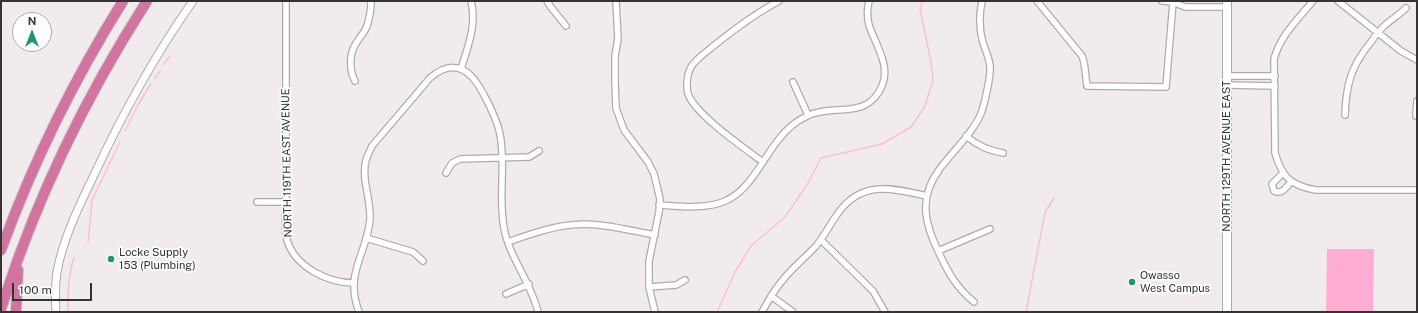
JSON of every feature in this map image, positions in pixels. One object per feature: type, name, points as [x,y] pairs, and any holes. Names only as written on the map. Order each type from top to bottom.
[{"type":"highway","points":[[1,250],[31,173],[56,120],[87,60],[123,1]]},
{"type":"highway","points":[[1,309],[19,258],[48,186],[89,100],[113,56],[147,1]]},
{"type":"highway","points":[[16,312],[19,258]]},
{"type":"main road","name":"NORTH 129TH AVENUE EAST","points":[[1227,4],[1227,312]]},
{"type":"street","points":[[56,312],[55,296],[57,273],[62,252],[79,206],[114,132],[145,76],[193,1]]},
{"type":"street","name":"NORTH 119TH EAST AVENUE","points":[[286,1],[286,233],[290,248],[296,257],[303,263],[324,277],[337,282],[354,283]]},
{"type":"street","points":[[355,81],[352,76],[351,67],[352,53],[370,18],[371,1]]},
{"type":"street","points":[[461,69],[474,21],[471,1]]},
{"type":"street","points":[[548,1],[550,6],[566,26]]},
{"type":"street","points":[[616,1],[618,39],[615,56],[616,108],[624,130],[648,162],[658,187],[659,204],[655,235],[649,261],[649,287],[655,312]]},
{"type":"street","points":[[763,162],[722,131],[699,109],[688,94],[688,75],[691,67],[697,60],[733,30],[755,14],[778,1]]},
{"type":"street","points":[[659,204],[697,207],[721,203],[744,187],[779,138],[792,126],[808,116],[824,111],[850,110],[867,104],[882,86],[884,69],[869,24],[869,1]]},
{"type":"street","points":[[974,302],[956,284],[938,251],[927,223],[926,210],[927,196],[930,186],[938,171],[966,136],[982,111],[990,74],[989,59],[983,43],[980,27],[980,10],[982,1]]},
{"type":"street","points":[[1037,1],[1082,56],[1086,66],[1087,86],[1166,87],[1174,1]]},
{"type":"street","points":[[1162,1],[1174,1],[1185,7],[1227,4]]},
{"type":"street","points":[[1313,1],[1282,38],[1274,59],[1275,153],[1279,166],[1289,180],[1299,186],[1316,190],[1417,190]]},
{"type":"street","points":[[1338,1],[1401,51],[1417,60]]},
{"type":"street","points":[[1345,115],[1345,96],[1355,63],[1383,27],[1397,17],[1406,8]]},
{"type":"street","points":[[359,312],[356,303],[354,283],[356,266],[366,238],[370,218],[365,168],[366,159],[372,146],[436,73],[448,68],[461,69],[467,72],[477,83],[494,113],[500,135],[502,158],[502,217],[504,229],[508,242],[529,284],[538,312]]},
{"type":"street","points":[[1227,76],[1274,76]]},
{"type":"street","points":[[793,82],[808,116]]},
{"type":"street","points":[[1227,85],[1275,86]]},
{"type":"street","points":[[1416,116],[1417,101]]},
{"type":"street","points":[[966,136],[988,150],[1003,152]]},
{"type":"street","points":[[446,173],[452,163],[460,159],[529,157],[539,151]]},
{"type":"street","points":[[1283,173],[1272,184],[1274,191],[1281,192],[1289,180]]},
{"type":"street","points":[[762,312],[782,281],[821,240],[842,208],[855,197],[862,193],[884,188],[927,196]]},
{"type":"street","points":[[257,202],[286,202]]},
{"type":"street","points":[[508,242],[555,227],[572,225],[612,226],[655,235]]},
{"type":"street","points":[[938,251],[990,229]]},
{"type":"street","points":[[366,238],[413,252],[423,261]]},
{"type":"street","points":[[821,240],[873,291],[885,312]]},
{"type":"street","points":[[649,287],[676,285],[685,280]]},
{"type":"street","points":[[506,294],[529,284]]},
{"type":"street","points":[[771,296],[793,312]]},
{"type":"shaded area","points":[[1327,249],[1374,249],[1373,312],[1326,312]]},
{"type":"waterway","points":[[717,312],[735,272],[751,246],[785,217],[807,185],[821,158],[882,144],[911,127],[925,106],[933,80],[931,62],[920,9],[923,1]]},
{"type":"waterway","points":[[163,65],[170,56]]},
{"type":"waterway","points":[[155,79],[160,71]]},
{"type":"waterway","points":[[125,131],[139,103],[151,84]]},
{"type":"waterway","points":[[88,242],[92,200],[120,142]]},
{"type":"waterway","points":[[1026,312],[1045,212],[1054,198]]},
{"type":"waterway","points":[[68,312],[69,278],[74,258]]},
{"type":"place","name":"Locke Supply 153 (Plumbing)","points":[[111,259]]},
{"type":"place","name":"Owasso West Campus","points":[[1132,282]]}]
